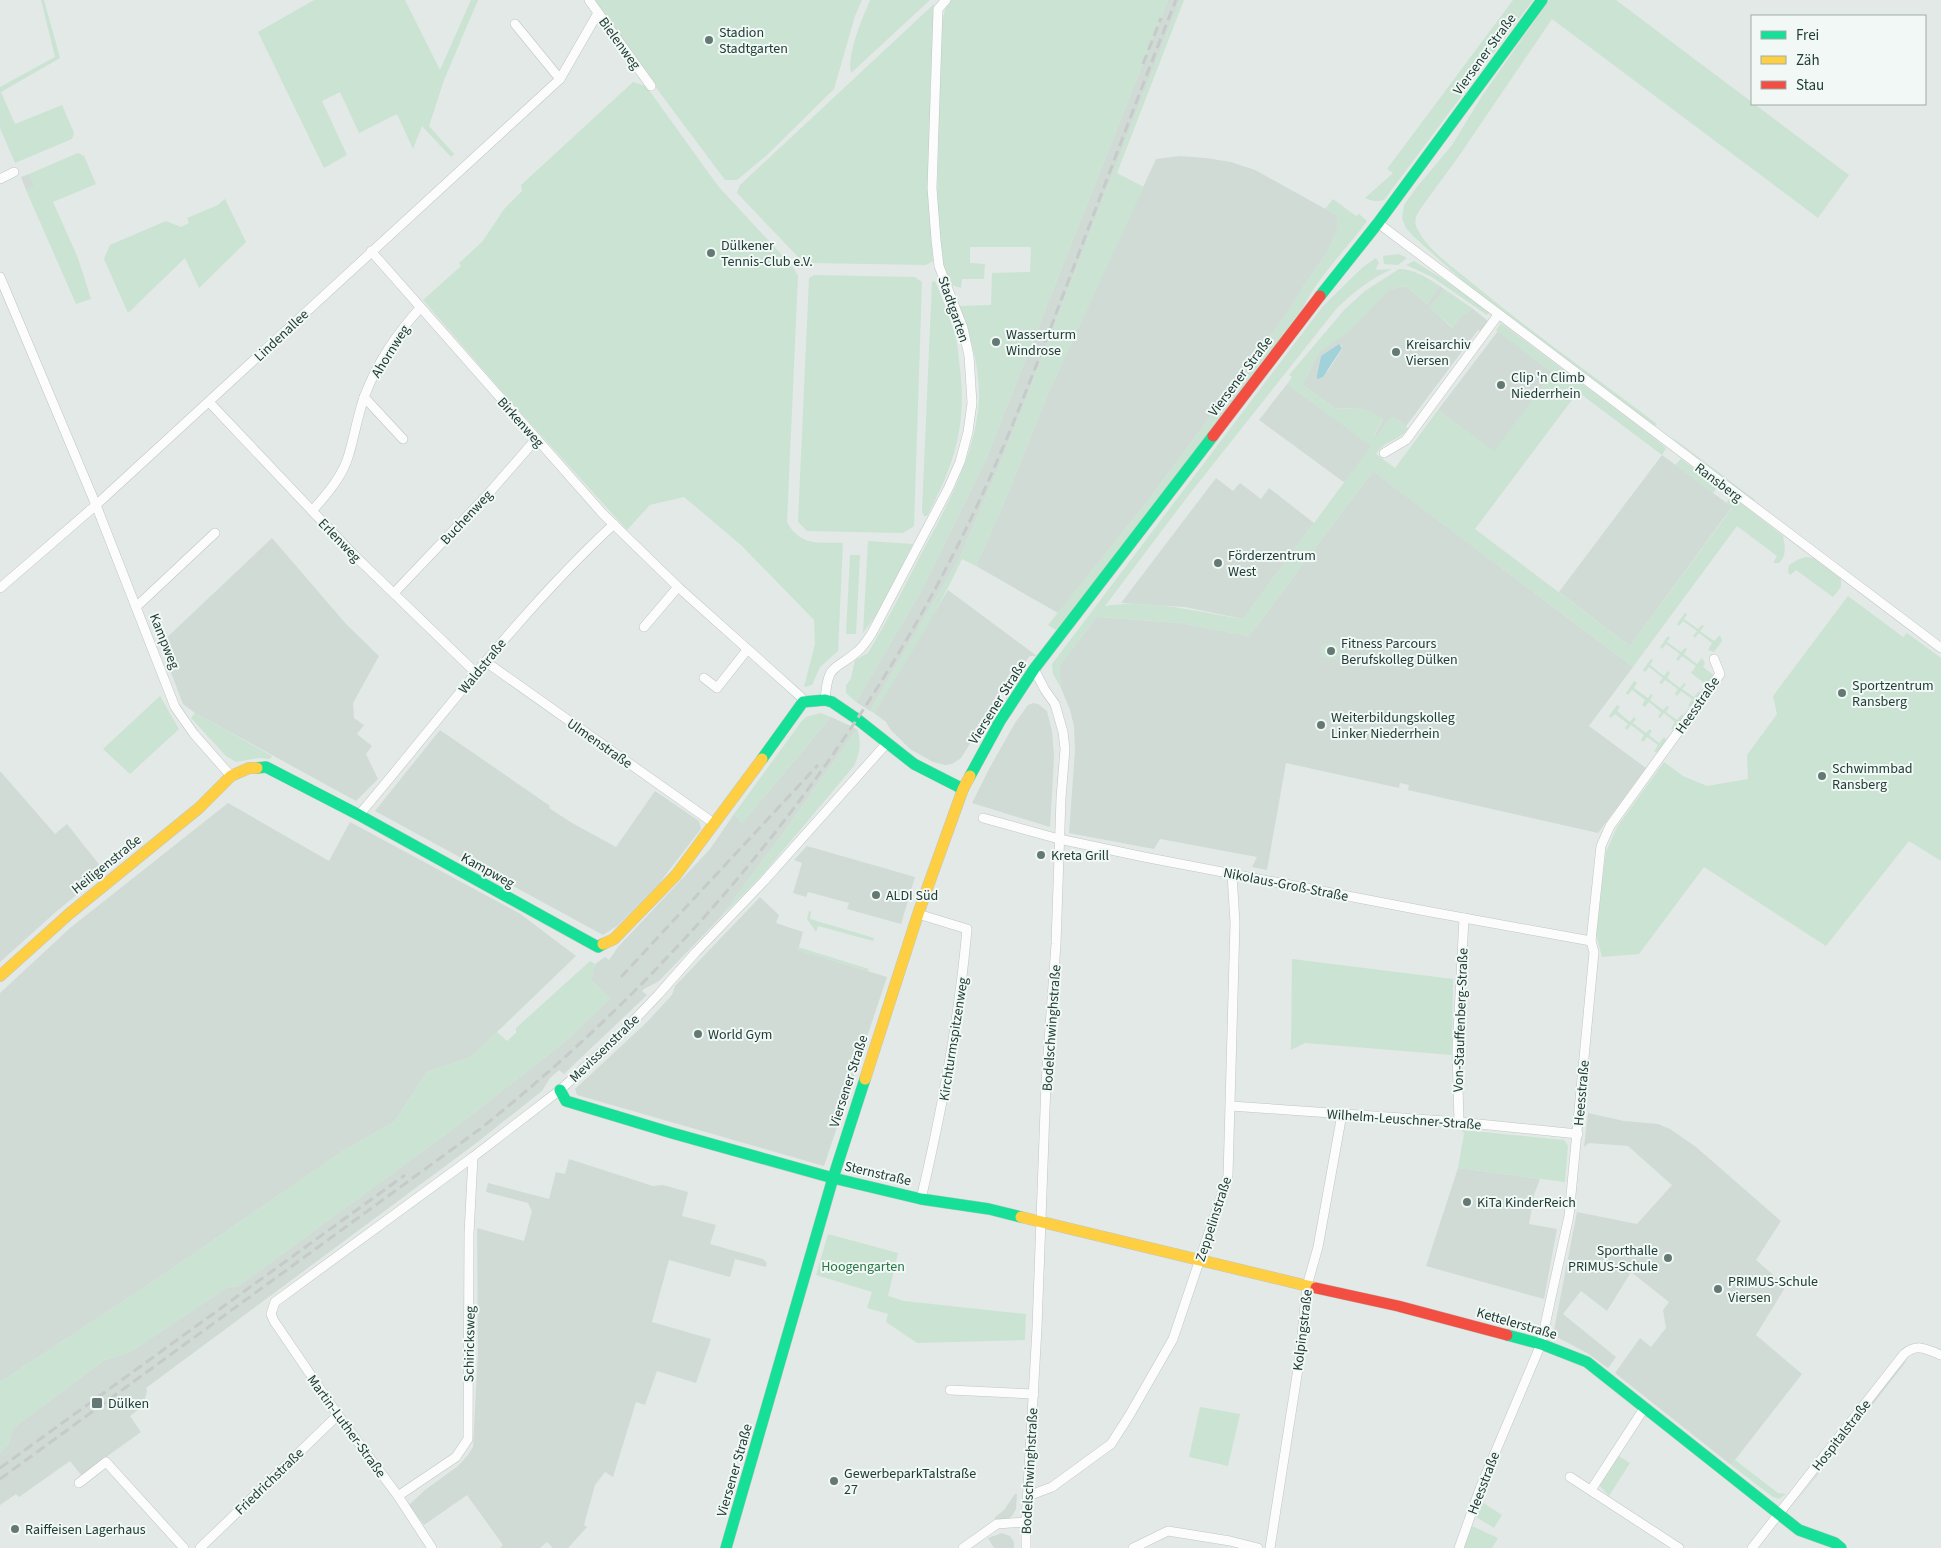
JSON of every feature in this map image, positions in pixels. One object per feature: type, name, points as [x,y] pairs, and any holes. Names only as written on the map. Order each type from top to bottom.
[{"type":"street","name":"Bielenweg","points":[[589,0],[651,86]]},
{"type":"street","name":"Stadtgarten","points":[[825,700],[831,671],[859,650],[877,625],[948,489],[960,462],[968,432],[972,403],[969,356],[963,328],[939,266],[932,188],[938,10],[946,0]]},
{"type":"street","name":"Viersener Straße","points":[[726,1548],[833,1178],[918,914],[964,789],[1000,721],[1034,669],[1378,223],[1542,0]]},
{"type":"street","name":"Lindenallee","points":[[0,588],[96,505],[560,79],[598,14]]},
{"type":"street","points":[[515,24],[560,79]]},
{"type":"street","points":[[0,179],[14,172]]},
{"type":"street","name":"Ransberg","points":[[1378,223],[1941,648]]},
{"type":"street","name":"Birkenweg","points":[[371,251],[536,439],[614,524],[678,587],[801,697],[803,702]]},
{"type":"street","name":"Kampweg","points":[[0,277],[96,505],[175,707],[194,734],[231,776],[249,768],[266,767],[598,947],[614,939],[676,875],[803,702]]},
{"type":"street","name":"Ahornweg","points":[[312,511],[334,486],[349,456],[364,397],[376,368],[397,334],[420,308]]},
{"type":"street","points":[[1384,453],[1406,440],[1498,315]]},
{"type":"street","points":[[364,397],[403,439]]},
{"type":"street","name":"Erlenweg","points":[[209,402],[312,511],[476,674]]},
{"type":"street","name":"Buchenweg","points":[[394,593],[490,492],[536,439]]},
{"type":"street","name":"Waldstraße","points":[[359,816],[513,628],[582,554],[614,524]]},
{"type":"street","name":"Kampweg","points":[[136,607],[215,533]]},
{"type":"street","points":[[644,627],[678,587]]},
{"type":"street","points":[[704,678],[717,688],[747,650]]},
{"type":"street","name":"Heesstraße","points":[[1458,1548],[1481,1486],[1540,1344],[1568,1220],[1578,1134],[1594,952],[1591,941],[1601,846],[1610,826],[1720,674],[1714,660]]},
{"type":"street","name":"Ulmenstraße","points":[[486,662],[715,824]]},
{"type":"street","name":"Bodelschwinghstraße","points":[[1026,1548],[1042,1224],[1046,1083],[1056,944],[1059,840],[1065,749],[1063,732],[1055,704],[1034,669]]},
{"type":"street","points":[[803,702],[825,700],[832,702],[852,715],[914,764],[964,789]]},
{"type":"street","name":"Mevissenstraße","points":[[275,1302],[473,1158],[560,1090],[618,1037],[658,995],[696,952],[764,882],[887,743]]},
{"type":"street","name":"Heiligenstraße","points":[[0,976],[69,914],[199,808],[231,776]]},
{"type":"street","name":"Nikolaus-Groß-Straße","points":[[983,818],[1059,840],[1591,941]]},
{"type":"street","name":"Zeppelinstraße","points":[[1028,1496],[1052,1486],[1110,1444],[1129,1416],[1173,1339],[1228,1176],[1235,922],[1232,874]]},
{"type":"street","name":"Kirchturmspitzenweg","points":[[918,914],[967,929],[963,977],[940,1118],[921,1199]]},
{"type":"street","name":"Von-Stauffenberg-Straße","points":[[1459,1122],[1457,1052],[1464,918]]},
{"type":"street","name":"Sternstraße","points":[[560,1090],[566,1101],[833,1178],[921,1199],[989,1208],[1042,1224],[1200,1260]]},
{"type":"street","name":"Wilhelm-Leuschner-Straße","points":[[1231,1106],[1459,1122],[1578,1134]]},
{"type":"street","name":"Kolpingstraße","points":[[1270,1548],[1300,1356],[1307,1286],[1318,1248],[1342,1114]]},
{"type":"street","name":"Schiricksweg","points":[[398,1496],[456,1456],[468,1439],[469,1234],[473,1158]]},
{"type":"street","name":"Kettelerstraße","points":[[1200,1260],[1398,1306],[1540,1344],[1587,1362],[1799,1530],[1835,1542],[1841,1548]]},
{"type":"street","name":"Martin-Luther-Straße","points":[[275,1302],[271,1314],[274,1321],[338,1415],[398,1496],[432,1548]]},
{"type":"street","name":"Hospitalstraße","points":[[1752,1548],[1904,1354],[1912,1348],[1922,1347],[1941,1355]]},
{"type":"street","name":"Bodelschwinghstraße","points":[[950,1390],[1034,1394]]},
{"type":"street","points":[[1591,1490],[1645,1407]]},
{"type":"street","name":"Friedrichstraße","points":[[200,1548],[338,1415]]},
{"type":"street","points":[[79,1483],[106,1462],[184,1548]]},
{"type":"street","points":[[1570,1476],[1679,1548]]},
{"type":"street","points":[[963,1548],[997,1524],[1026,1522]]},
{"type":"street","points":[[1133,1548],[1168,1531],[1230,1541],[1258,1548]]},
{"type":"shaded area","points":[[1168,0],[1180,0],[1006,450],[960,557],[870,711],[856,702],[923,588],[986,459]]},
{"type":"shaded area","points":[[1180,156],[1231,162],[1255,170],[1338,216],[1337,230],[1328,251],[1304,285],[1289,311],[1143,507],[1058,613],[976,566],[1007,496],[1047,396],[1156,159]]},
{"type":"shaded area","points":[[29,174],[35,186],[26,190],[21,177]]},
{"type":"shaded area","points":[[1405,286],[1427,304],[1440,286],[1444,289],[1430,307],[1452,328],[1464,312],[1467,314],[1472,308],[1489,322],[1482,332],[1478,330],[1406,426],[1394,417],[1376,437],[1374,436],[1383,419],[1364,409],[1335,408],[1303,385],[1319,352],[1390,289]],"holes":[[[1342,345],[1342,349],[1328,371],[1317,375],[1321,356]]]},
{"type":"shaded area","points":[[1498,331],[1553,373],[1494,452],[1438,410]]},
{"type":"shaded area","points":[[1287,384],[1372,446],[1345,483],[1259,420]]},
{"type":"shaded area","points":[[1662,455],[1732,507],[1630,646],[1559,592]]},
{"type":"shaded area","points":[[1373,471],[1633,667],[1589,726],[1646,768],[1598,833],[1408,790],[1409,785],[1400,783],[1399,788],[1286,763],[1267,870],[1252,867],[1257,857],[1160,839],[1154,849],[1069,833],[1075,750],[1074,726],[1061,688],[1059,666],[1097,617],[1181,623],[1249,636]]},
{"type":"shaded area","name":"Förderzentrum West","points":[[1216,478],[1233,491],[1240,483],[1261,499],[1269,488],[1314,523],[1243,619],[1185,607],[1121,603]]},
{"type":"shaded area","points":[[272,538],[346,624],[379,656],[353,703],[354,718],[364,725],[357,734],[372,746],[366,754],[378,779],[356,801],[195,713],[183,704],[160,644]]},
{"type":"shaded area","points":[[948,590],[1037,656],[1030,656],[1009,682],[961,758],[952,764],[945,765],[933,762],[910,749],[890,729],[886,722],[874,713]]},
{"type":"shaded area","points":[[1038,704],[1047,711],[1052,731],[1054,757],[1050,827],[972,803],[1015,723],[1028,705]]},
{"type":"shaded area","points":[[831,717],[857,729],[720,918],[659,981],[642,991],[647,995],[564,1074],[559,1070],[550,1078],[542,1091],[475,1144],[146,1388],[143,1406],[130,1416],[141,1432],[81,1475],[70,1461],[19,1497],[16,1494],[0,1505],[0,1454],[8,1444],[13,1428],[104,1360],[130,1352],[229,1286],[237,1287],[465,1120],[568,1039],[610,998],[591,980],[595,964],[605,957],[609,960],[618,947],[710,849],[734,814],[742,823]]},
{"type":"shaded area","points":[[440,730],[550,806],[549,808],[616,847],[655,791],[699,821],[701,829],[657,886],[617,926],[603,935],[375,811]]},
{"type":"shaded area","points":[[0,771],[55,834],[67,824],[105,872],[58,910],[0,962]]},
{"type":"shaded area","points":[[228,803],[329,861],[350,822],[519,913],[576,956],[471,1057],[427,1072],[394,1122],[343,1151],[154,1281],[0,1382],[0,993],[70,928]]},
{"type":"shaded area","points":[[807,846],[915,877],[901,924],[847,909],[849,903],[808,892],[806,897],[793,893],[802,863],[794,860]]},
{"type":"shaded area","points":[[760,897],[779,915],[776,923],[803,932],[798,950],[887,977],[824,1166],[577,1095],[575,1089],[646,1023],[672,995],[675,986]]},
{"type":"shaded area","name":"PRIMUS-Schule Viersen","points":[[1588,1113],[1624,1121],[1658,1124],[1670,1129],[1696,1147],[1781,1221],[1756,1260],[1786,1286],[1756,1335],[1802,1374],[1731,1465],[1615,1373],[1640,1338],[1651,1347],[1666,1328],[1663,1310],[1669,1302],[1631,1272],[1607,1311],[1581,1291],[1563,1314],[1616,1357],[1608,1368],[1587,1353],[1555,1336],[1554,1330],[1577,1212],[1637,1224],[1672,1185],[1628,1146],[1589,1143],[1584,1147]]},
{"type":"shaded area","points":[[569,1159],[653,1186],[663,1185],[688,1192],[682,1216],[716,1225],[710,1244],[763,1259],[767,1263],[766,1267],[735,1259],[730,1277],[669,1260],[652,1322],[711,1339],[696,1383],[657,1371],[645,1405],[636,1402],[613,1477],[605,1472],[595,1485],[584,1525],[587,1527],[568,1548],[553,1548],[547,1542],[540,1548],[500,1548],[503,1545],[467,1495],[424,1525],[409,1505],[425,1490],[458,1466],[473,1447],[478,1352],[477,1228],[524,1241],[532,1211],[528,1203],[486,1192],[488,1183],[549,1199],[556,1172],[565,1174]]},
{"type":"shaded area","points":[[1458,1168],[1540,1179],[1534,1195],[1529,1224],[1557,1229],[1544,1299],[1426,1266]]},
{"type":"shaded area","points":[[1908,1359],[1849,1435],[1793,1506],[1897,1369]]},
{"type":"shaded area","points":[[1015,1494],[1017,1494],[1016,1509],[1012,1516],[1008,1519],[998,1520],[994,1518],[1004,1510]]},
{"type":"shaded area","points":[[1002,1533],[1010,1536],[1014,1542],[1014,1548],[994,1548],[988,1538]]},
{"type":"green space","points":[[41,0],[44,0],[60,58],[1,92],[15,124],[62,105],[74,133],[72,139],[15,163],[0,128],[0,87],[55,57]]},
{"type":"green space","points":[[314,0],[405,0],[440,70],[471,0],[478,0],[444,80],[429,126],[454,154],[451,157],[422,126],[413,149],[397,114],[359,133],[340,92],[322,101],[347,155],[324,168],[258,32]]},
{"type":"green space","points":[[594,0],[862,0],[855,16],[834,89],[767,155],[737,180],[725,180]]},
{"type":"green space","points":[[870,0],[930,0],[851,73],[850,65],[853,46]]},
{"type":"green space","points":[[951,0],[1168,0],[986,459],[923,588],[856,702],[846,693],[846,686],[851,678],[855,660],[868,653],[888,619],[948,502],[966,462],[972,441],[977,420],[979,398],[978,375],[967,327],[959,306],[991,305],[992,273],[1030,272],[1031,247],[970,247],[970,263],[985,264],[984,279],[962,279],[961,288],[951,285],[942,264],[937,210],[941,25],[947,3]]},
{"type":"green space","points":[[1180,0],[1184,0],[1117,173],[1144,187],[1047,396],[1007,496],[976,566],[962,559],[909,657],[874,713],[870,711],[960,557],[1006,450]]},
{"type":"green space","points":[[1513,0],[1533,0],[1384,200],[1374,201],[1365,198],[1393,173],[1387,169]]},
{"type":"green space","points":[[1549,0],[1616,0],[1751,101],[1751,105],[1756,105],[1849,175],[1818,218],[1552,19],[1459,156],[1421,208],[1415,222],[1419,232],[1429,246],[1443,259],[1517,319],[1657,424],[1654,427],[1496,308],[1462,280],[1406,228],[1402,218],[1404,205],[1452,145],[1482,96]]},
{"type":"green space","points":[[934,4],[935,24],[930,87],[930,184],[933,261],[926,265],[810,263],[801,260],[737,193],[740,185]]},
{"type":"green space","points":[[633,82],[646,86],[718,186],[793,267],[798,276],[787,522],[798,536],[811,542],[843,543],[838,651],[820,667],[812,685],[804,687],[815,644],[814,620],[741,545],[684,497],[650,505],[627,530],[511,402],[423,300],[461,266],[459,263],[482,242],[505,208],[522,191],[521,185]]},
{"type":"green space","points":[[78,153],[84,156],[96,184],[53,202],[78,258],[91,299],[76,304],[26,190],[34,186],[29,174]]},
{"type":"green space","points":[[225,199],[246,242],[199,288],[185,258],[128,313],[104,259],[110,245],[166,221],[181,227],[189,223],[187,218],[218,205]]},
{"type":"green space","points":[[1333,199],[1356,216],[1359,214],[1367,221],[1325,274],[1303,308],[1154,506],[1056,630],[1048,625],[1143,507],[1289,311],[1303,286],[1327,252],[1335,235],[1338,216],[1325,209]]},
{"type":"green space","points":[[1399,254],[1407,258],[1398,265],[1384,264],[1383,256]]},
{"type":"green space","points":[[1376,258],[1379,263],[1376,268],[1377,270],[1392,269],[1363,286],[1337,308],[1188,496],[1105,606],[1123,604],[1158,605],[1243,619],[1371,446],[1287,384],[1292,377],[1289,375],[1345,309],[1365,291],[1399,269],[1415,272],[1440,286],[1427,304],[1405,286],[1390,289],[1349,332],[1319,352],[1303,385],[1335,408],[1364,409],[1383,418],[1374,435],[1376,437],[1389,418],[1394,417],[1406,426],[1408,429],[1404,433],[1383,446],[1376,454],[1395,468],[1438,410],[1494,451],[1553,373],[1496,330],[1501,323],[1649,434],[1666,449],[1662,455],[1578,392],[1475,529],[1630,646],[1732,508],[1726,503],[1732,496],[1783,536],[1785,550],[1782,560],[1779,563],[1773,563],[1777,556],[1737,526],[1633,667],[1373,471],[1249,636],[1181,623],[1097,617],[1059,666],[1061,688],[1053,674],[1052,664],[1323,306],[1363,267]]},
{"type":"green space","points":[[1414,261],[1449,283],[1489,313],[1487,315],[1432,277],[1406,265]]},
{"type":"green space","points":[[814,275],[915,277],[922,282],[914,526],[903,533],[807,531],[798,522],[809,278]]},
{"type":"green space","points":[[935,281],[957,341],[962,404],[957,442],[952,460],[937,497],[927,516],[924,516],[922,511],[932,282]]},
{"type":"green space","points":[[1444,289],[1472,308],[1467,314],[1464,313],[1453,328],[1430,307]]},
{"type":"green space","points":[[1672,437],[1755,500],[1754,501]]},
{"type":"green space","points":[[1681,459],[1718,486],[1713,493],[1675,465]]},
{"type":"green space","points":[[868,541],[913,544],[879,611],[863,633]]},
{"type":"green space","points":[[850,555],[860,555],[856,634],[846,634]]},
{"type":"green space","points":[[1806,557],[1813,558],[1841,579],[1841,587],[1833,597],[1796,570],[1790,575],[1788,572],[1789,565]]},
{"type":"green space","points":[[1848,596],[1903,637],[1907,633],[1941,658],[1941,861],[1909,841],[1826,946],[1704,867],[1639,954],[1602,957],[1596,934],[1606,852],[1617,827],[1664,762],[1683,776],[1707,786],[1748,779],[1747,755],[1777,714],[1773,696]]},
{"type":"green space","points":[[1685,613],[1687,614],[1684,619],[1698,629],[1702,625],[1704,626],[1700,631],[1714,641],[1720,635],[1722,641],[1714,652],[1708,650],[1712,643],[1699,633],[1695,638],[1693,636],[1697,631],[1683,621],[1679,626],[1677,624]]},
{"type":"green space","points":[[1668,636],[1670,638],[1667,642],[1681,652],[1685,648],[1687,649],[1684,654],[1697,664],[1702,658],[1705,663],[1703,667],[1715,676],[1711,682],[1704,683],[1691,673],[1696,666],[1682,656],[1678,661],[1676,659],[1680,654],[1666,644],[1662,649],[1660,647]]},
{"type":"green space","name":"Fitness Parcours Berufskolleg Dülken","points":[[1332,642],[1339,646],[1341,655],[1335,660],[1322,657],[1321,646]]},
{"type":"green space","points":[[1651,659],[1653,660],[1650,665],[1664,676],[1668,671],[1670,673],[1667,678],[1680,688],[1684,683],[1686,684],[1682,689],[1694,697],[1699,691],[1701,696],[1694,705],[1688,706],[1692,699],[1681,691],[1677,696],[1675,694],[1678,689],[1665,680],[1662,684],[1659,683],[1663,678],[1649,667],[1645,672],[1643,670]]},
{"type":"green space","points":[[1634,681],[1637,683],[1634,688],[1648,698],[1651,694],[1653,695],[1650,700],[1663,710],[1667,706],[1669,707],[1666,712],[1677,720],[1682,714],[1685,718],[1677,729],[1671,729],[1675,722],[1664,713],[1660,718],[1658,717],[1661,712],[1649,702],[1645,707],[1642,705],[1645,700],[1632,690],[1628,695],[1626,693]]},
{"type":"green space","points":[[160,696],[179,729],[130,774],[103,749]]},
{"type":"green space","points":[[1617,705],[1620,707],[1617,711],[1630,722],[1634,717],[1636,719],[1633,723],[1646,733],[1650,729],[1652,731],[1649,735],[1659,743],[1664,737],[1667,741],[1659,752],[1654,752],[1658,745],[1647,737],[1643,742],[1641,740],[1644,735],[1631,725],[1627,730],[1625,728],[1628,724],[1615,714],[1611,718],[1609,716]]},
{"type":"green space","points":[[195,713],[272,756],[270,759],[259,758],[236,762],[226,756],[191,718]]},
{"type":"green space","points":[[820,713],[831,717],[742,823],[734,814],[801,722],[806,717]]},
{"type":"green space","points":[[857,729],[860,748],[854,766],[763,874],[720,918],[781,836]]},
{"type":"green space","points":[[809,911],[811,912],[810,919],[874,938],[873,941],[818,926],[816,932],[807,919]]},
{"type":"green space","points":[[798,947],[869,969],[868,971],[797,950]]},
{"type":"green space","points":[[1292,959],[1453,979],[1452,1055],[1305,1043],[1291,1050]]},
{"type":"green space","points":[[590,961],[595,964],[591,980],[610,998],[568,1039],[465,1120],[237,1287],[229,1286],[130,1352],[104,1360],[13,1428],[8,1444],[0,1454],[0,1382],[154,1281],[343,1151],[394,1122],[427,1072],[471,1057],[497,1032],[507,1041],[516,1033],[516,1028]]},
{"type":"green space","points":[[1462,1130],[1564,1140],[1568,1146],[1565,1182],[1458,1168],[1464,1134]]},
{"type":"green space","name":"Hoogengarten","points":[[828,1234],[898,1253],[888,1296],[904,1301],[1026,1314],[1025,1340],[917,1343],[886,1322],[888,1314],[867,1308],[872,1292],[816,1275]]},
{"type":"green space","points":[[1200,1407],[1240,1414],[1228,1466],[1189,1457]]},
{"type":"green space","points":[[1617,1455],[1630,1463],[1609,1496],[1600,1486],[1601,1478]]},
{"type":"green space","points":[[1735,1460],[1778,1493],[1786,1494],[1779,1499],[1773,1497],[1731,1465]]},
{"type":"green space","points":[[1482,1502],[1502,1515],[1494,1528],[1476,1517]]},
{"type":"green space","points":[[1472,1526],[1498,1538],[1492,1548],[1463,1548]]},
{"type":"water","points":[[1339,344],[1342,348],[1323,377],[1317,379],[1321,356]]},
{"type":"railway","points":[[0,1479],[480,1129],[554,1067],[624,1001],[691,932],[754,859],[813,782],[868,703],[918,620],[963,535],[994,469],[1022,402],[1176,0]]},
{"type":"railway","points":[[1143,64],[1161,18]]},
{"type":"railway","points":[[621,977],[818,765]]},
{"type":"railway","points":[[0,1468],[405,1175]]},
{"type":"traffic: fast","points":[[1320,296],[1378,223],[1542,0]]},
{"type":"traffic: fast","points":[[970,776],[1000,721],[1034,669],[1213,436]]},
{"type":"traffic: fast","points":[[762,759],[803,702],[825,700],[832,702],[857,719],[914,764],[963,789]]},
{"type":"traffic: fast","points":[[257,768],[266,767],[359,815],[598,947],[603,944]]},
{"type":"traffic: fast","points":[[726,1548],[833,1178],[865,1079]]},
{"type":"traffic: fast","points":[[560,1090],[566,1101],[833,1178],[921,1199],[989,1209],[1021,1217]]},
{"type":"traffic: fast","points":[[1507,1335],[1541,1344],[1587,1362],[1799,1530],[1835,1543],[1841,1548]]},
{"type":"traffic: slow","points":[[603,944],[614,939],[676,875],[762,759]]},
{"type":"traffic: slow","points":[[0,976],[69,914],[199,808],[231,776],[249,768],[257,768]]},
{"type":"traffic: slow","points":[[865,1079],[918,914],[963,789],[970,776]]},
{"type":"traffic: slow","points":[[1021,1217],[1316,1288]]},
{"type":"traffic: jam","points":[[1213,436],[1320,296]]},
{"type":"traffic: jam","points":[[1316,1288],[1398,1306],[1507,1335]]},
{"type":"place","name":"Stadion Stadtgarten","points":[[709,40]]},
{"type":"place","name":"Dülkener Tennis-Club e.V.","points":[[711,253]]},
{"type":"place","name":"Wasserturm Windrose","points":[[996,342]]},
{"type":"place","name":"Kreisarchiv Viersen","points":[[1396,352]]},
{"type":"place","name":"Clip 'n Climb Niederrhein","points":[[1501,385]]},
{"type":"place","name":"Förderzentrum West","points":[[1218,563]]},
{"type":"place","name":"Fitness Parcours Berufskolleg Dülken","points":[[1331,651]]},
{"type":"place","name":"Sportzentrum Ransberg","points":[[1842,693]]},
{"type":"place","name":"Weiterbildungskolleg Linker Niederrhein","points":[[1321,725]]},
{"type":"place","name":"Schwimmbad Ransberg","points":[[1822,776]]},
{"type":"place","name":"Kreta Grill","points":[[1041,855]]},
{"type":"place","name":"ALDI Süd","points":[[876,895]]},
{"type":"place","name":"World Gym","points":[[698,1034]]},
{"type":"place","name":"KiTa KinderReich","points":[[1467,1202]]},
{"type":"place","name":"Sporthalle PRIMUS-Schule","points":[[1668,1258]]},
{"type":"place","name":"PRIMUS-Schule Viersen","points":[[1718,1289]]},
{"type":"place","name":"Dülken","points":[[97,1403]]},
{"type":"place","name":"GewerbeparkTalstraße 27","points":[[834,1481]]},
{"type":"place","name":"Raiffeisen Lagerhaus","points":[[15,1529]]}]
